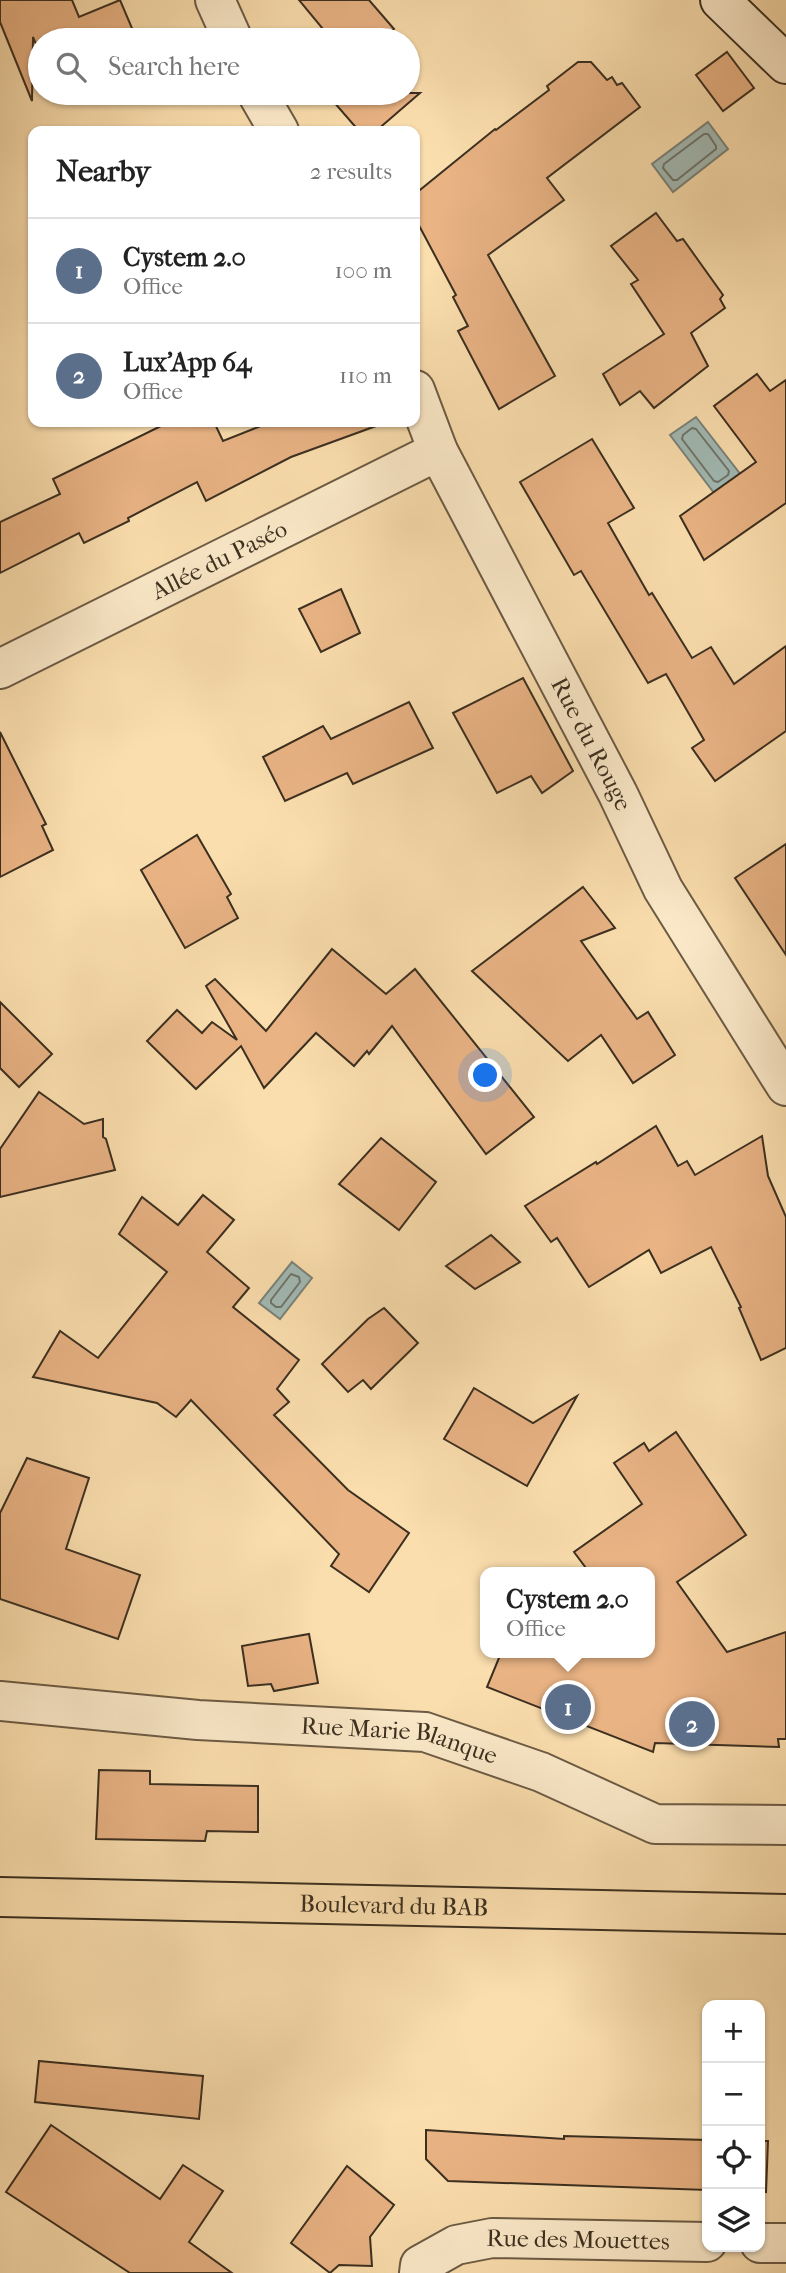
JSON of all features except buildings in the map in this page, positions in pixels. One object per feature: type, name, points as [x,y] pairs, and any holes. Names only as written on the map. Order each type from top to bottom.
[{"type":"main road","name":"Boulevard du BAB","points":[[0,1897],[786,1914]]},
{"type":"street","points":[[215,0],[228,28]]},
{"type":"street","points":[[720,0],[786,64]]},
{"type":"street","points":[[264,105],[276,126]]},
{"type":"street","name":"Rue du Rouge","points":[[420,403],[438,451],[611,782],[663,889],[786,1086]]},
{"type":"street","name":"Allée du Paséo","points":[[0,669],[438,451]]},
{"type":"street","name":"Rue Marie Blanque","points":[[0,1701],[198,1720],[425,1732],[541,1772],[655,1824],[786,1825]]},
{"type":"street","name":"Rue des Mouettes","points":[[419,2273],[420,2265],[456,2245],[492,2238],[702,2242]]},
{"type":"street","points":[[765,2242],[786,2243]]},
{"type":"water","points":[[708,122],[728,149],[673,192],[652,164]]},
{"type":"water","points":[[696,417],[741,475],[714,493],[670,435]]},
{"type":"water","points":[[292,1262],[312,1278],[280,1319],[259,1303]]},
{"type":"place","name":"Cystem 2.0","points":[[568,1707]]},
{"type":"place","name":"Lux'App 64","points":[[692,1724]]}]
